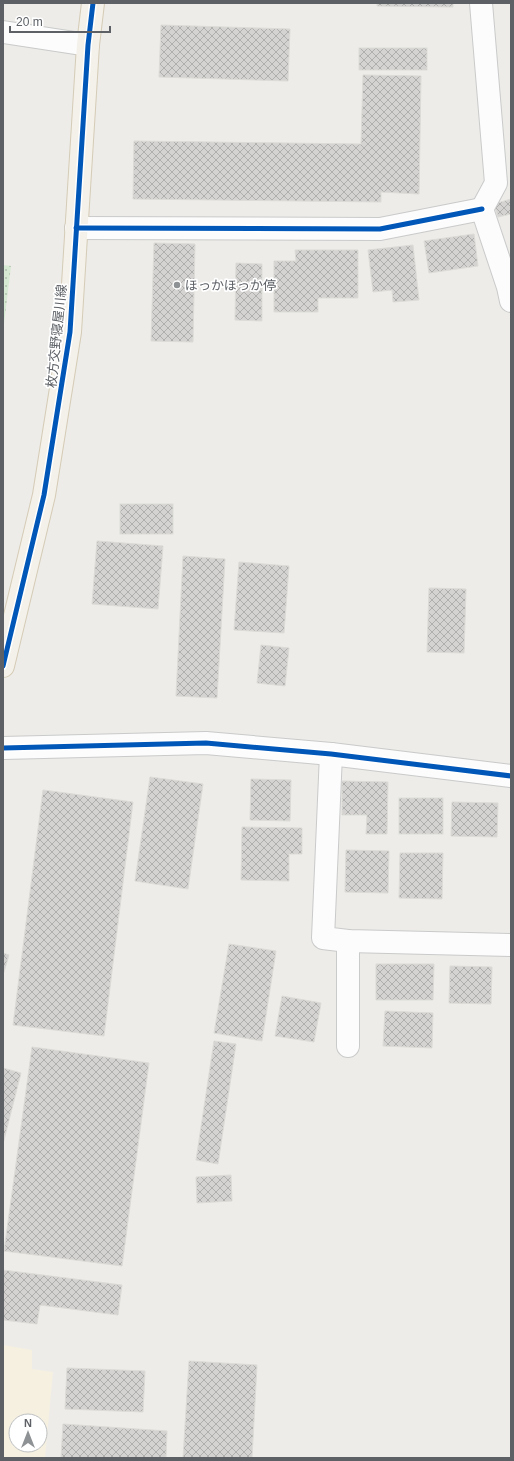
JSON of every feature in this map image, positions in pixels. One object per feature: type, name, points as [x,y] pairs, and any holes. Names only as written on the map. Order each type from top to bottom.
[{"type":"main road","name":"枚方交野寝屋川線","points":[[3,666],[44,495],[70,332],[88,45],[93,3]]},
{"type":"street","points":[[481,3],[496,182],[482,209],[508,287],[511,301]]},
{"type":"street","points":[[3,32],[88,45]]},
{"type":"street","points":[[76,228],[380,229],[482,209]]},
{"type":"street","points":[[3,748],[206,743],[331,754],[511,776]]},
{"type":"street","points":[[331,754],[323,938],[348,941],[511,945]]},
{"type":"street","points":[[348,941],[348,1046]]},
{"type":"shaded area","points":[[3,1345],[32,1350],[32,1369],[53,1372],[48,1426],[48,1413],[8,1413],[8,1453],[45,1453],[45,1458],[3,1458]]},
{"type":"green space","points":[[3,265],[11,266],[3,332]]},
{"type":"building","points":[[377,3],[453,3],[453,7],[377,6]]},
{"type":"building","points":[[161,25],[290,29],[288,81],[159,77]]},
{"type":"building","points":[[359,48],[427,48],[427,70],[359,70]]},
{"type":"building","points":[[363,75],[421,76],[419,194],[381,192],[381,202],[133,199],[134,141],[361,144]]},
{"type":"building","points":[[511,199],[511,214],[498,217],[494,204]]},
{"type":"building","points":[[474,234],[478,266],[429,273],[424,241]]},
{"type":"building","points":[[154,243],[195,244],[193,342],[151,341]]},
{"type":"building","points":[[413,245],[419,300],[393,302],[392,290],[373,292],[368,250]]},
{"type":"building","points":[[295,250],[358,250],[358,298],[318,298],[318,312],[274,312],[274,261],[296,261]]},
{"type":"building","points":[[236,263],[262,264],[262,321],[235,320]]},
{"type":"building","points":[[120,504],[173,504],[173,534],[120,534]]},
{"type":"building","points":[[97,541],[163,546],[158,609],[92,604]]},
{"type":"building","points":[[183,556],[225,559],[217,698],[176,696]]},
{"type":"building","points":[[239,562],[289,566],[284,633],[234,630]]},
{"type":"building","points":[[429,588],[466,589],[464,653],[427,652]]},
{"type":"building","points":[[261,645],[289,648],[285,686],[257,683]]},
{"type":"building","points":[[150,777],[203,784],[188,889],[135,881]]},
{"type":"building","points":[[251,779],[291,780],[290,821],[250,820]]},
{"type":"building","points":[[342,781],[388,782],[387,834],[366,834],[367,815],[342,815]]},
{"type":"building","points":[[43,790],[133,802],[104,1036],[13,1025]]},
{"type":"building","points":[[399,798],[443,798],[443,834],[399,834]]},
{"type":"building","points":[[452,802],[498,803],[497,837],[451,836]]},
{"type":"building","points":[[242,827],[302,828],[302,854],[289,854],[289,881],[241,880]]},
{"type":"building","points":[[346,850],[389,851],[388,893],[345,892]]},
{"type":"building","points":[[400,853],[443,853],[442,899],[399,898]]},
{"type":"building","points":[[229,944],[276,951],[262,1041],[214,1033]]},
{"type":"building","points":[[3,953],[9,955],[3,975]]},
{"type":"building","points":[[376,964],[434,964],[433,1000],[376,1000]]},
{"type":"building","points":[[450,966],[492,967],[491,1004],[449,1003]]},
{"type":"building","points":[[282,996],[321,1003],[314,1042],[275,1036]]},
{"type":"building","points":[[385,1011],[433,1013],[432,1048],[383,1046]]},
{"type":"building","points":[[214,1041],[236,1044],[218,1164],[196,1160]]},
{"type":"building","points":[[32,1047],[149,1063],[122,1266],[4,1251]]},
{"type":"building","points":[[3,1068],[21,1073],[3,1144]]},
{"type":"building","points":[[231,1175],[232,1201],[197,1203],[196,1177]]},
{"type":"building","points":[[3,1270],[122,1285],[118,1315],[40,1305],[37,1324],[3,1320]]},
{"type":"building","points":[[189,1361],[257,1365],[252,1458],[183,1458]]},
{"type":"building","points":[[67,1368],[145,1371],[143,1412],[65,1409]]},
{"type":"building","points":[[63,1424],[167,1431],[166,1458],[61,1458]]},
{"type":"cycle path","points":[[3,666],[44,495],[70,332],[88,45],[93,3]]},
{"type":"cycle path","points":[[76,228],[380,229],[482,209]]},
{"type":"cycle path","points":[[3,748],[206,743],[331,754],[511,776]]},
{"type":"place","name":"ほっかほっか停","points":[[177,285]]}]
